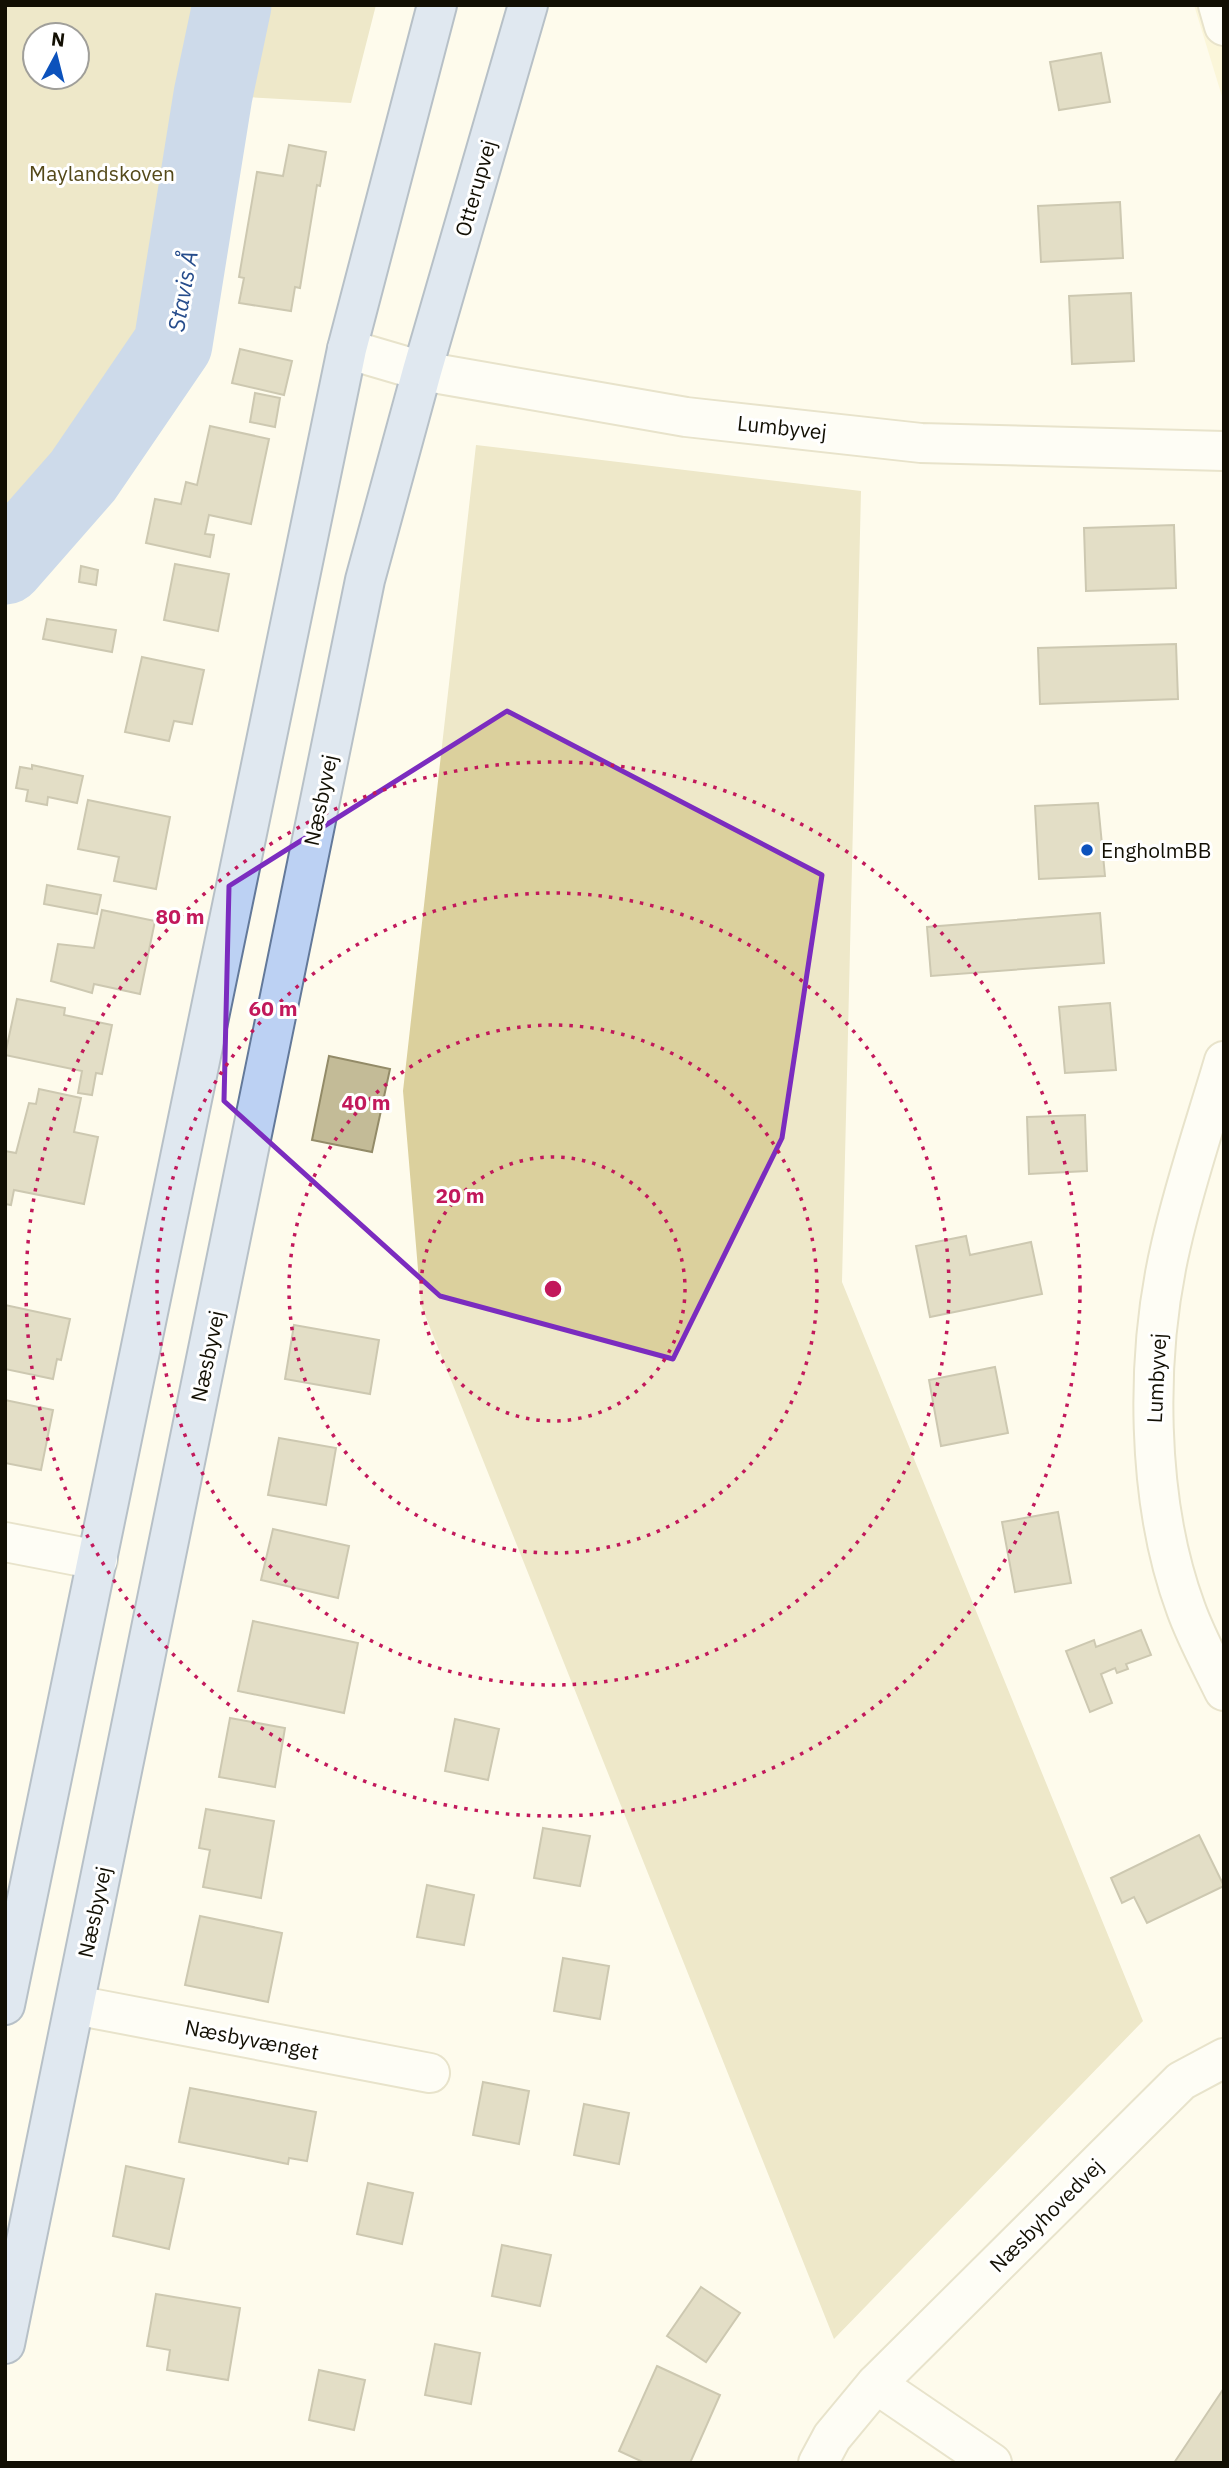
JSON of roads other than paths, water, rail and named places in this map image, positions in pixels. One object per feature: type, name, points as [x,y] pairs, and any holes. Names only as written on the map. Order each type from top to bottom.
[{"type":"main road","points":[[5,2005],[347,349],[437,5]]},
{"type":"main road","name":"Otterupvej","points":[[422,371],[528,5]]},
{"type":"main road","name":"Næsbyvej","points":[[5,2344],[365,580],[422,371]]},
{"type":"street","points":[[1218,5],[1224,26]]},
{"type":"street","name":"Lumbyvej","points":[[347,349],[422,371],[686,416],[921,443],[1224,451]]},
{"type":"street","name":"Lumbyvej","points":[[1224,1061],[1170,1247],[1157,1335],[1153,1440],[1165,1528],[1185,1608],[1224,1691]]},
{"type":"street","points":[[5,1542],[99,1560]]},
{"type":"street","name":"Næsbyvænget","points":[[75,2005],[430,2073]]},
{"type":"street","name":"Næsbyhovedvej","points":[[818,2463],[832,2437],[876,2384],[1181,2081],[1224,2058]]},
{"type":"street","points":[[876,2384],[992,2463]]},
{"type":"waterway","name":"Stavis Å","points":[[5,565],[83,476],[173,344],[213,95],[232,5]]},
{"type":"place","name":"EngholmBB","points":[[1087,850]]},
{"type":"park label","name":"Maylandskoven","points":[[102,173]]}]
